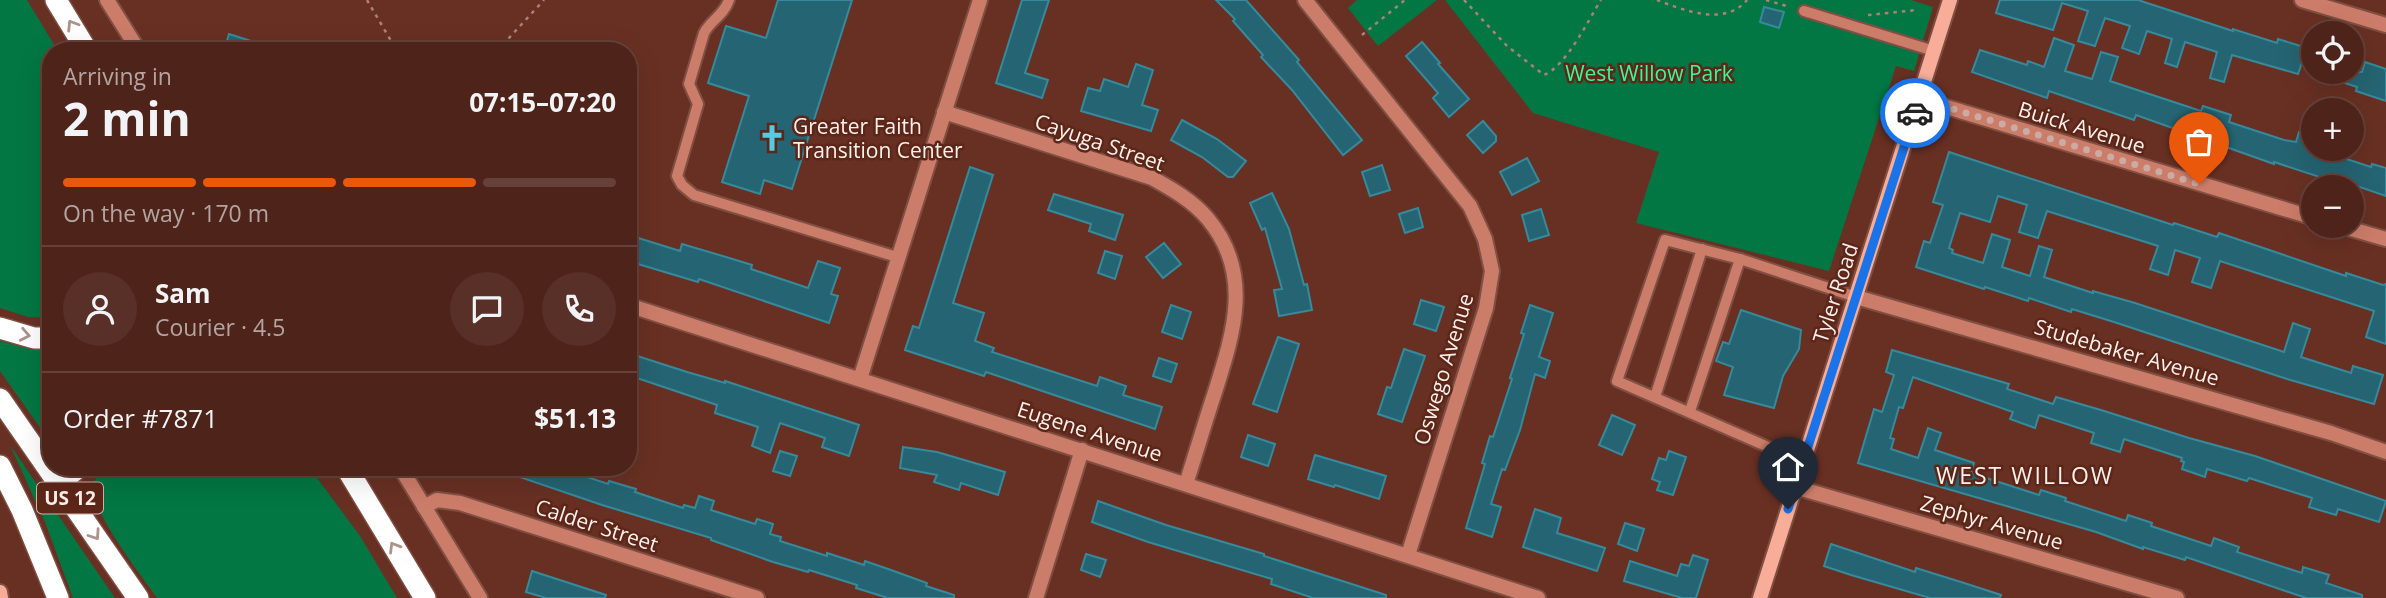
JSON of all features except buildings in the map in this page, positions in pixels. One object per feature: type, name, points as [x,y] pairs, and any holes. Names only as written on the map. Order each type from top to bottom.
[{"type":"highway","points":[[56,0],[82,42]]},
{"type":"highway","points":[[0,328],[42,337]]},
{"type":"highway","name":"US 12","points":[[0,399],[42,457]]},
{"type":"highway","points":[[0,466],[22,510],[58,598]]},
{"type":"highway","name":"US 12","points":[[56,476],[138,598]]},
{"type":"highway","points":[[60,482],[68,476]]},
{"type":"highway","points":[[345,476],[363,495]]},
{"type":"highway","points":[[351,476],[425,598]]},
{"type":"street","points":[[107,0],[133,42]]},
{"type":"street","points":[[860,379],[980,0]]},
{"type":"street","name":"Oswego Avenue","points":[[1305,0],[1470,206],[1485,239],[1492,271],[1486,308],[1408,555]]},
{"type":"street","name":"Tyler Road","points":[[1760,598],[1950,0]]},
{"type":"street","points":[[2302,0],[2386,25]]},
{"type":"street","name":"Buick Avenue","points":[[1920,99],[2301,214]]},
{"type":"street","name":"Cayuga Street","points":[[944,112],[1152,178],[1181,195],[1207,217],[1218,232],[1233,268],[1236,317],[1186,484]]},
{"type":"street","points":[[2364,233],[2386,239]]},
{"type":"street","name":"Studebaker Avenue","points":[[1856,297],[2331,433],[2386,452]]},
{"type":"street","name":"Eugene Avenue","points":[[637,308],[1538,598]]},
{"type":"street","points":[[1036,598],[1083,450]]},
{"type":"street","points":[[406,476],[480,598]]},
{"type":"street","name":"Zephyr Avenue","points":[[1796,487],[2177,598]]},
{"type":"street","name":"Calder Street","points":[[424,506],[437,500],[460,503],[757,598]]},
{"type":"street","points":[[0,592],[1,598]]},
{"type":"lane","points":[[729,0],[725,11],[704,33],[689,85],[698,104],[677,176],[682,185],[694,195],[897,257]]},
{"type":"lane","points":[[1804,11],[1934,51]]},
{"type":"lane","points":[[1804,458],[1775,450],[1617,381],[1665,240],[1740,259],[1856,297]]},
{"type":"lane","points":[[1655,397],[1702,249]]},
{"type":"lane","points":[[1690,411],[1740,259]]},
{"type":"path","points":[[367,0],[392,42]]},
{"type":"path","points":[[505,42],[544,0]]},
{"type":"path","points":[[1362,36],[1405,0]]},
{"type":"path","points":[[1464,0],[1507,46],[1544,75],[1553,71],[1601,0]]},
{"type":"path","points":[[1657,0],[1694,14],[1722,13],[1743,6],[1747,0]]},
{"type":"path","points":[[1766,0],[1804,11]]},
{"type":"path","points":[[1868,15],[1917,10]]},
{"type":"green space","points":[[0,0],[27,0],[53,42],[42,42],[42,318],[28,317],[0,308]]},
{"type":"green space","points":[[1357,0],[1437,0],[1378,46],[1348,8]]},
{"type":"green space","name":"West Willow Park","points":[[1445,0],[1911,0],[1933,7],[1914,71],[1896,66],[1829,271],[1636,223],[1659,152],[1533,113]]},
{"type":"green space","points":[[0,341],[42,349],[42,430],[0,371]]},
{"type":"green space","points":[[10,445],[115,598],[73,598],[45,522]]},
{"type":"green space","points":[[98,476],[316,476],[360,536],[397,598],[157,598],[107,525],[94,495]]},
{"type":"way so far","points":[[1915,113],[1920,99],[2199,184]]},
{"type":"place","name":"Greater Faith Transition Center","points":[[772,138]]},
{"type":"district","name":"WEST WILLOW","points":[[2025,475]]},
{"type":"route","points":[[1788,509],[1915,113]]}]
